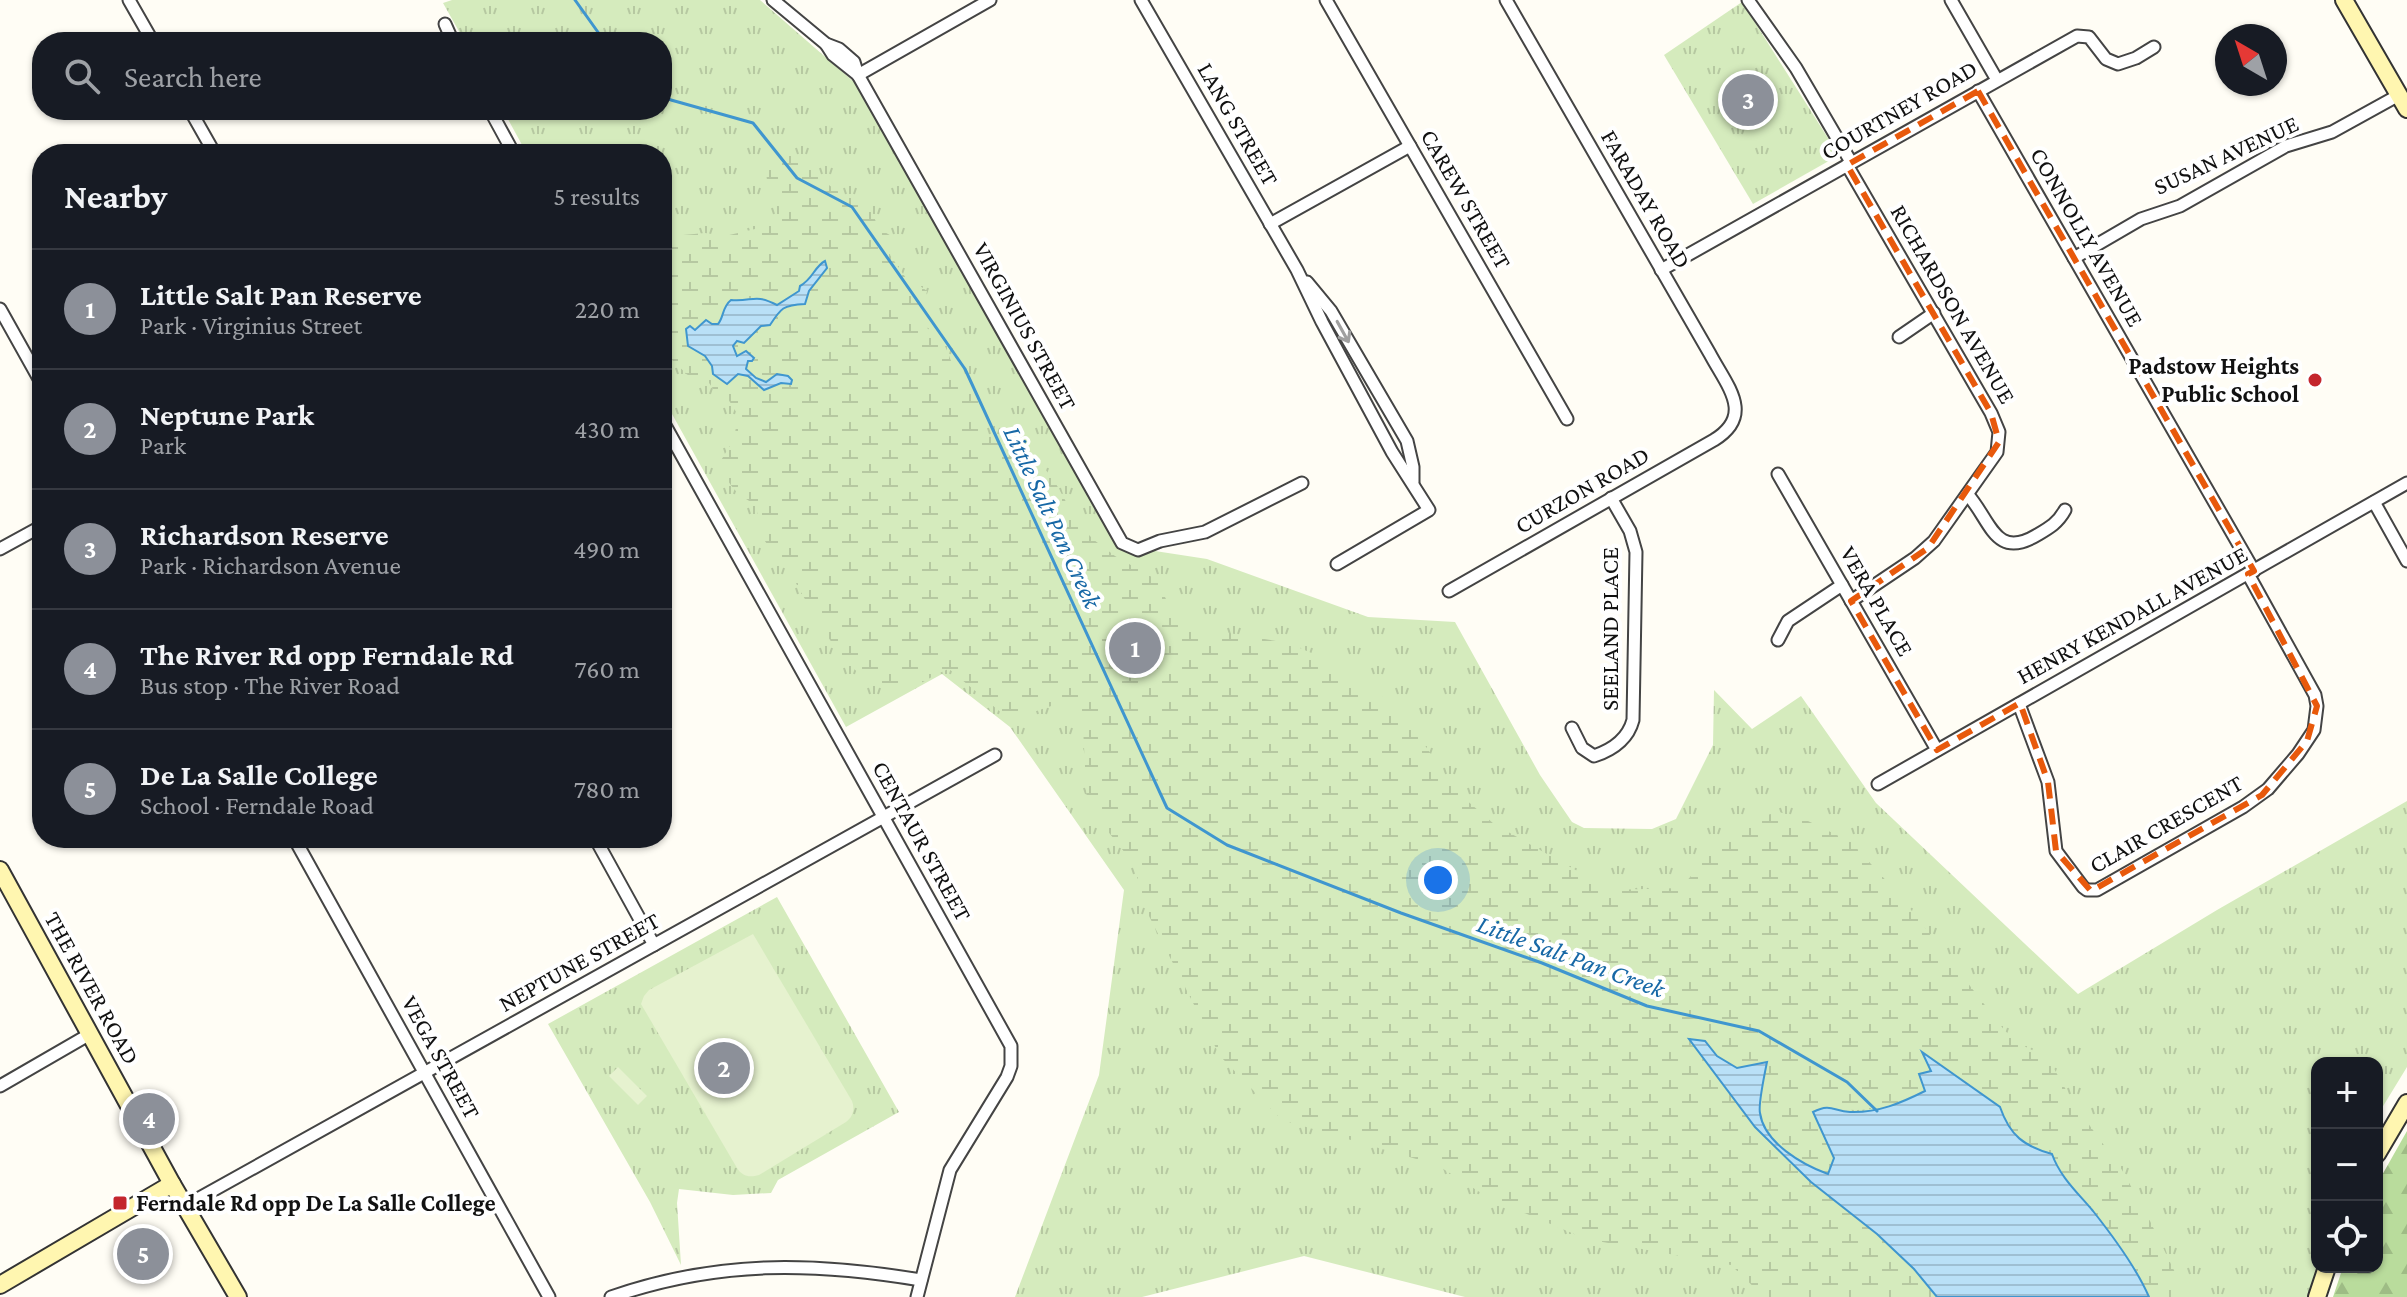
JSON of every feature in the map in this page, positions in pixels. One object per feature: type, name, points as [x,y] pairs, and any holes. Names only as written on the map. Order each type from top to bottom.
[{"type":"main road","points":[[2344,0],[2403,102]]},
{"type":"main road","name":"THE RIVER ROAD","points":[[0,870],[172,1184],[238,1297]]},
{"type":"main road","points":[[2383,1144],[2407,1103]]},
{"type":"main road","points":[[0,1285],[172,1184]]},
{"type":"main road","points":[[2317,1297],[2325,1273]]},
{"type":"street","points":[[129,0],[147,32]]},
{"type":"street","name":"VIRGINIUS STREET","points":[[773,0],[858,75],[1122,543],[1138,550],[1160,541],[1212,529],[1302,483]]},
{"type":"street","points":[[858,75],[990,0]]},
{"type":"street","name":"LANG STREET","points":[[1141,0],[1297,270],[1392,452],[1429,510],[1337,564]]},
{"type":"street","name":"CAREW STREET","points":[[1326,0],[1567,419]]},
{"type":"street","name":"FARADAY ROAD","points":[[1506,0],[1733,396],[1736,406],[1734,423]]},
{"type":"street","name":"RICHARDSON AVENUE","points":[[1748,0],[1796,68],[1999,432],[1997,452],[1922,553],[1851,601]]},
{"type":"street","points":[[1951,0],[1997,80]]},
{"type":"street","points":[[445,24],[449,32]]},
{"type":"street","name":"COURTNEY ROAD","points":[[1661,270],[2077,36],[2089,37],[2106,59],[2118,64],[2127,63],[2154,47]]},
{"type":"street","name":"CONNOLLY AVENUE","points":[[1978,91],[2251,573]]},
{"type":"street","name":"SUSAN AVENUE","points":[[2074,258],[2141,219],[2180,206],[2286,146],[2332,132],[2403,102]]},
{"type":"street","points":[[196,120],[209,144]]},
{"type":"street","points":[[495,120],[509,144]]},
{"type":"street","points":[[1270,224],[1410,146]]},
{"type":"street","name":"LANG STREET","points":[[1297,270],[1331,311],[1407,441],[1413,482]]},
{"type":"street","points":[[0,309],[32,366]]},
{"type":"street","points":[[1899,337],[1934,313]]},
{"type":"street","name":"CURZON ROAD","points":[[1449,591],[1714,440],[1734,423]]},
{"type":"street","name":"CENTAUR STREET","points":[[672,438],[1006,1037],[1012,1055],[1007,1077],[950,1170],[917,1297]]},
{"type":"street","name":"VERA PLACE","points":[[1778,474],[1937,750]]},
{"type":"street","name":"HENRY KENDALL AVENUE","points":[[1878,784],[2407,483]]},
{"type":"street","points":[[1968,495],[1997,537],[2009,544],[2022,543],[2052,526],[2065,510]]},
{"type":"street","name":"SEELAND PLACE","points":[[1572,728],[1582,748],[1594,756],[1621,741],[1633,720],[1636,552],[1630,531],[1611,498]]},
{"type":"street","points":[[2374,502],[2407,561]]},
{"type":"street","points":[[0,549],[32,531]]},
{"type":"street","name":"CLAIR CRESCENT","points":[[2019,704],[2048,782],[2058,856],[2083,887],[2097,890],[2262,795],[2298,754],[2314,730],[2315,695],[2251,573]]},
{"type":"street","points":[[1778,640],[1788,621],[1842,585]]},
{"type":"street","name":"NEPTUNE STREET","points":[[185,1206],[995,755]]},
{"type":"street","name":"VEGA STREET","points":[[300,848],[549,1297]]},
{"type":"street","points":[[601,848],[654,945]]},
{"type":"street","points":[[0,1086],[90,1034]]},
{"type":"street","points":[[611,1297],[682,1278],[751,1268],[806,1266],[851,1269],[921,1280]]},
{"type":"highlighted area","points":[[1978,91],[2254,571],[2248,574],[2317,706],[2307,741],[2262,795],[2091,891],[2056,851],[2048,782],[2020,703],[1937,750],[1851,601],[1928,548],[1999,442],[1991,413],[1847,165]]},
{"type":"green space","points":[[452,0],[760,0],[854,82],[1116,545],[1207,559],[1368,617],[1455,622],[1540,775],[1572,822],[1584,828],[1652,829],[1676,819],[1713,745],[1714,690],[1752,729],[1801,696],[1876,803],[2078,994],[2407,801],[2407,1067],[2383,1106],[2383,1057],[2311,1057],[2311,1273],[2317,1273],[2311,1297],[2149,1297],[2144,1284],[1737,1069],[1937,1297],[1465,1297],[1304,1256],[1142,1297],[1015,1297],[1099,1075],[1124,890],[1010,727],[942,674],[846,727],[672,414],[672,144],[522,144],[508,120],[672,120],[672,32],[459,32],[443,3]]},
{"type":"green space","points":[[1742,2],[1833,146],[1834,158],[1753,204],[1664,55]]},
{"type":"green space","points":[[786,152],[835,189],[856,200],[869,202],[878,228],[893,237],[890,255],[908,281],[927,291],[919,312],[922,323],[943,342],[957,375],[977,383],[981,423],[989,437],[1019,435],[1055,482],[1079,525],[1115,556],[1157,580],[1173,614],[1205,629],[1288,643],[1328,660],[1400,709],[1457,792],[1494,824],[1611,890],[1681,888],[1719,842],[1747,820],[1779,812],[1806,820],[1851,842],[1901,897],[2005,1031],[2024,1046],[2048,1058],[2074,1104],[2122,1170],[2187,1297],[2149,1297],[2124,1252],[2065,1178],[2052,1155],[2033,1148],[2019,1138],[2008,1125],[2000,1107],[1923,1054],[1931,1071],[1919,1074],[1925,1091],[1900,1102],[1865,1110],[1825,1106],[1834,1158],[1828,1174],[1786,1151],[1763,1124],[1760,1109],[1767,1063],[1737,1069],[1717,1056],[1705,1041],[1689,1039],[1755,1127],[1811,1182],[1877,1234],[1914,1269],[1937,1297],[1764,1297],[1731,1265],[1586,1239],[1489,1198],[1437,1165],[1282,1120],[1220,1056],[1148,914],[1133,863],[1087,805],[1083,727],[1068,707],[1057,704],[1019,717],[1004,715],[949,669],[899,690],[880,686],[862,676],[831,641],[784,563],[763,538],[756,504],[737,492],[725,476],[720,462],[734,439],[738,415],[728,399],[718,396],[707,380],[694,381],[672,360],[672,241],[683,235],[705,233],[725,236],[755,229],[778,218],[781,211],[767,180],[765,166]],"holes":[[[822,262],[822,274],[808,292],[807,302],[783,309],[769,325],[761,326],[745,343],[736,341],[733,346],[738,356],[748,352],[754,358],[746,364],[746,369],[755,378],[766,383],[778,374],[792,380],[766,391],[742,375],[723,383],[705,356],[688,346],[687,334],[720,322],[735,299],[740,301],[760,296],[777,305],[811,280]]]},
{"type":"green space","points":[[777,897],[899,1112],[778,1180],[771,1193],[733,1195],[679,1189],[681,1265],[650,1202],[548,1024]]},
{"type":"green space","points":[[753,934],[853,1107],[852,1115],[846,1122],[759,1175],[752,1176],[744,1175],[737,1168],[641,1004],[649,990]]},
{"type":"green space","points":[[618,1067],[647,1096],[638,1105],[609,1076]]},
{"type":"green space","points":[[2407,1131],[2407,1297],[2333,1297],[2341,1273],[2383,1273],[2383,1173]]},
{"type":"water","points":[[825,261],[827,268],[809,291],[805,304],[783,308],[770,325],[761,326],[744,343],[737,341],[733,346],[737,356],[746,351],[754,358],[748,361],[746,369],[756,378],[766,382],[777,374],[788,376],[791,384],[781,383],[764,390],[748,376],[738,374],[727,384],[713,374],[705,356],[688,346],[686,329],[690,326],[695,330],[706,320],[718,324],[731,300],[758,299],[777,305],[799,291],[800,286]]},
{"type":"water","points":[[1689,1039],[1705,1041],[1717,1056],[1737,1068],[1767,1062],[1760,1103],[1763,1124],[1786,1151],[1828,1174],[1834,1158],[1813,1112],[1828,1108],[1850,1112],[1870,1111],[1925,1091],[1919,1074],[1931,1071],[1922,1052],[2000,1107],[2008,1125],[2019,1138],[2052,1154],[2065,1177],[2124,1252],[2149,1297],[1937,1297],[1914,1269],[1877,1234],[1811,1182],[1755,1127]]},
{"type":"waterway","name":"Little Salt Pan Creek","points":[[575,0],[598,32]]},
{"type":"waterway","name":"Little Salt Pan Creek","points":[[672,100],[753,123],[797,178],[852,207],[965,369],[1167,808],[1227,845],[1401,913],[1542,963],[1647,1006],[1759,1031],[1847,1082],[1877,1111]]},
{"type":"place","name":"Richardson Reserve","points":[[1748,100]]},
{"type":"place","name":"Padstow Heights Public School","points":[[2315,380]]},
{"type":"place","name":"Little Salt Pan Reserve","points":[[1135,648]]},
{"type":"place","name":"Neptune Park","points":[[724,1068]]},
{"type":"place","name":"The River Rd opp Ferndale Rd","points":[[149,1119]]},
{"type":"place","name":"Ferndale Rd opp De La Salle College","points":[[120,1203]]},
{"type":"place","name":"De La Salle College","points":[[143,1254]]}]
